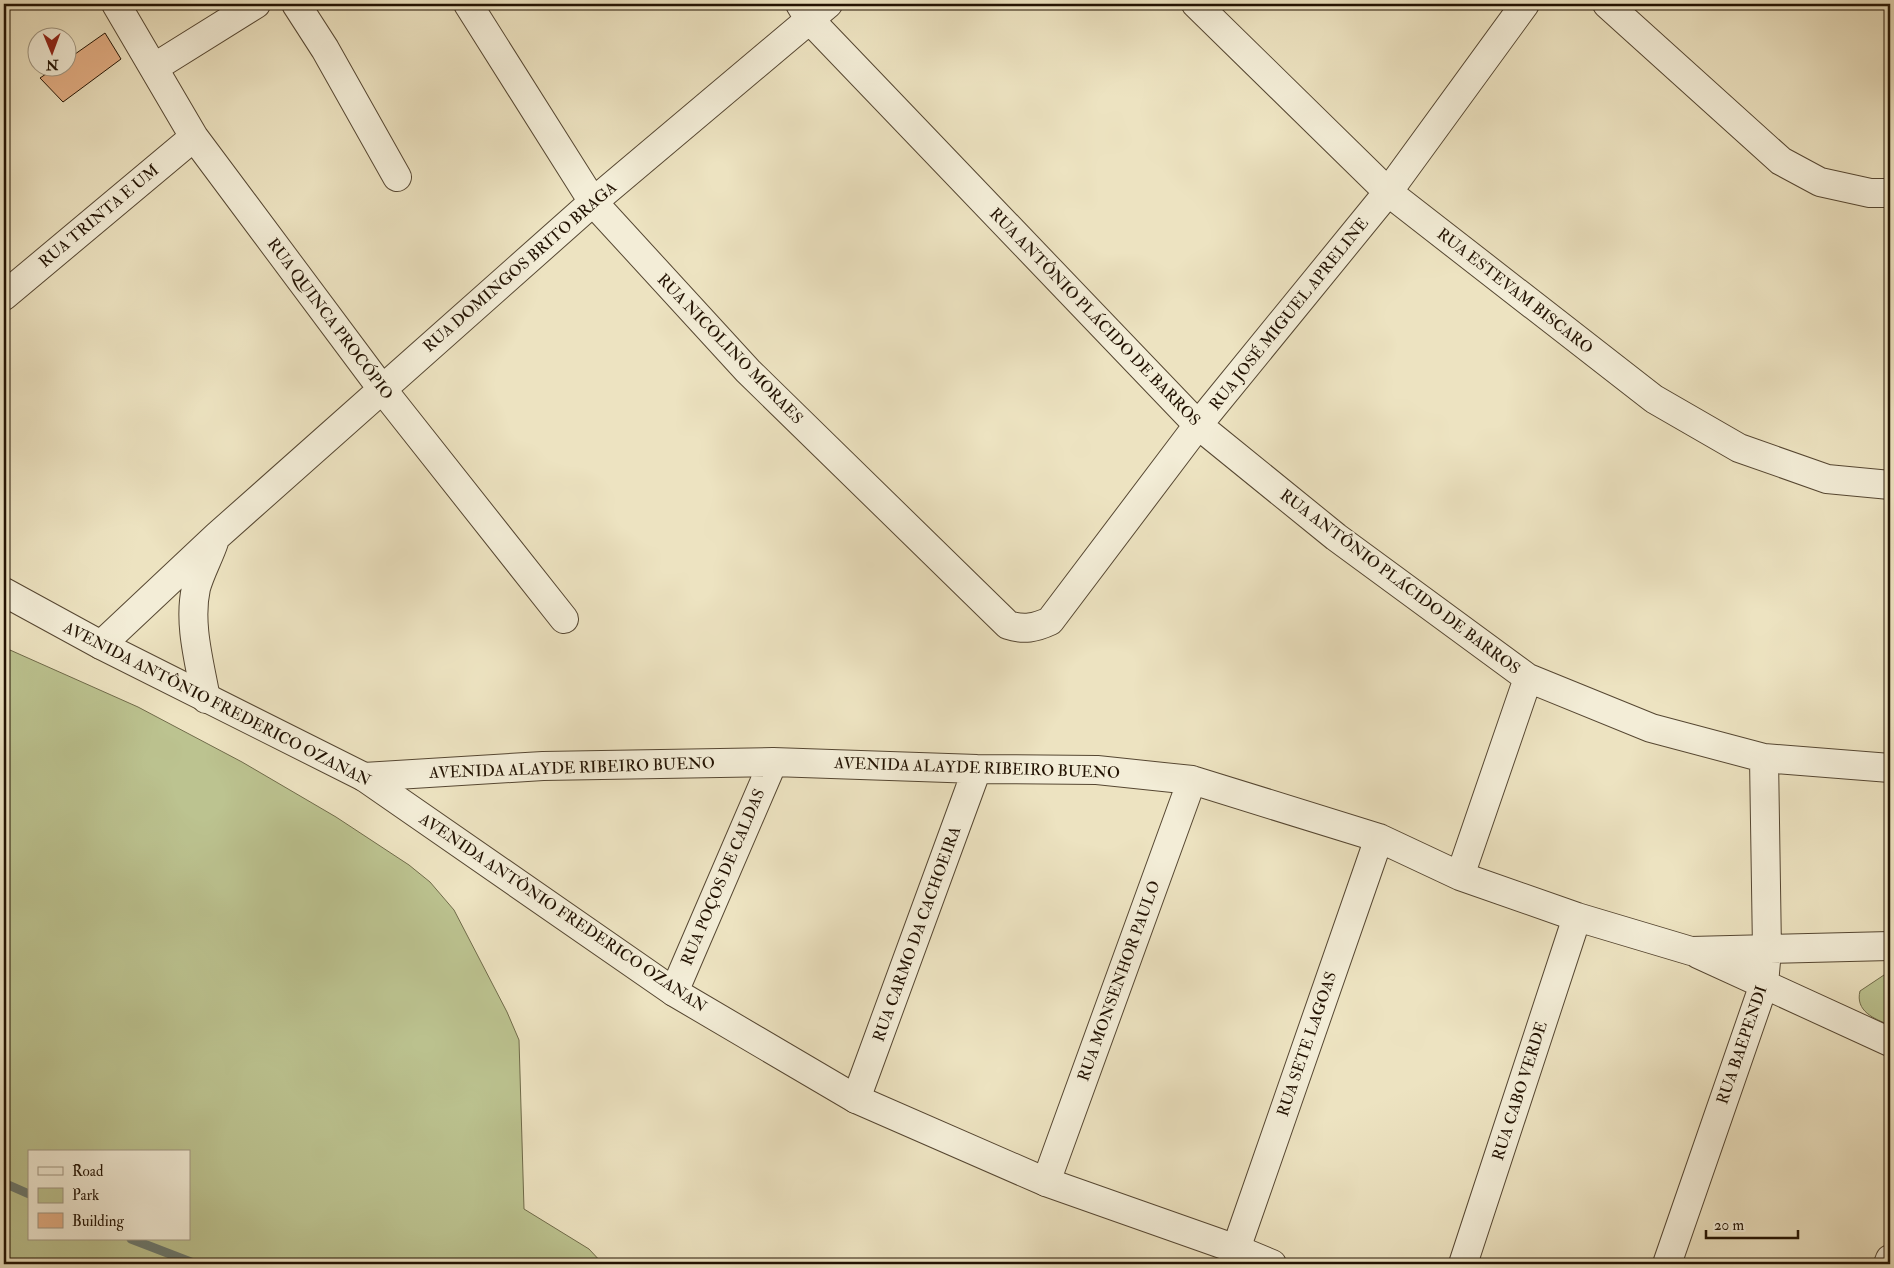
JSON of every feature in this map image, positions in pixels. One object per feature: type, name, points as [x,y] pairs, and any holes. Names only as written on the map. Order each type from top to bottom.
[{"type":"street","name":"RUA QUINCA PROCÓPIO","points":[[116,4],[155,67],[194,137],[382,389],[564,619]]},
{"type":"street","points":[[155,67],[256,4]]},
{"type":"street","points":[[296,4],[325,49],[398,177]]},
{"type":"street","name":"RUA NICOLINO MORAES","points":[[468,4],[593,202],[748,371],[1008,626],[1022,629],[1036,628],[1050,621]]},
{"type":"street","name":"RUA ESTEVAM BISCARO","points":[[1196,4],[1388,192],[1654,399],[1739,448],[1827,479],[1890,485]]},
{"type":"street","name":"RUA JOSÉ MIGUEL APRELINE","points":[[1050,621],[1198,425],[1388,192],[1525,4]]},
{"type":"street","points":[[1607,4],[1781,161],[1820,182],[1870,193],[1890,193]]},
{"type":"street","name":"RUA DOMINGOS BRITO BRAGA","points":[[101,645],[217,536],[812,9]]},
{"type":"street","name":"RUA ANTÔNIO PLÁCIDO DE BARROS","points":[[812,9],[1198,425],[1336,537],[1528,678],[1651,728],[1764,758],[1890,768]]},
{"type":"street","name":"RUA TRINTA E UM","points":[[4,296],[194,137]]},
{"type":"street","name":"RUA DOMINGOS BRITO BRAGA","points":[[206,699],[195,631],[194,610],[196,588],[217,536]]},
{"type":"street","name":"AVENIDA ANTÔNIO FREDERICO OZANAN","points":[[4,592],[206,699],[364,777],[674,992],[856,1100],[1046,1182],[1272,1264]]},
{"type":"street","points":[[1460,876],[1528,678]]},
{"type":"street","name":"RUA BAEPENDI","points":[[1667,1264],[1764,984],[1767,950],[1764,758]]},
{"type":"street","name":"AVENIDA ALAYDE RIBEIRO BUENO","points":[[364,777],[543,766],[773,762],[977,769],[1097,770],[1192,780],[1379,838],[1460,876],[1577,917],[1691,952],[1890,946]]},
{"type":"street","name":"RUA POÇOS DE CALDAS","points":[[674,992],[773,762]]},
{"type":"street","name":"RUA CARMO DA CACHOEIRA","points":[[856,1100],[977,769]]},
{"type":"street","name":"RUA MONSENHOR PAULO","points":[[1046,1182],[1192,780]]},
{"type":"street","name":"RUA SETE LAGOAS","points":[[1236,1250],[1379,838]]},
{"type":"street","name":"RUA CABO VERDE","points":[[1463,1264],[1577,917]]},
{"type":"street","points":[[1691,952],[1890,1042]]},
{"type":"street","points":[[1888,1264],[1890,1259]]},
{"type":"green space","points":[[10,650],[138,707],[242,762],[336,817],[409,865],[430,882],[454,910],[507,1012],[519,1040],[524,1209],[589,1249],[603,1264],[4,1264],[4,666]]},
{"type":"green space","points":[[1890,971],[1890,1025],[1867,1013],[1860,1004],[1859,998],[1860,991]]},
{"type":"building","points":[[105,33],[121,59],[63,102],[40,78],[78,78],[78,52]]},
{"type":"waterway","points":[[4,1183],[28,1194]]},
{"type":"waterway","points":[[134,1240],[196,1264]]}]
